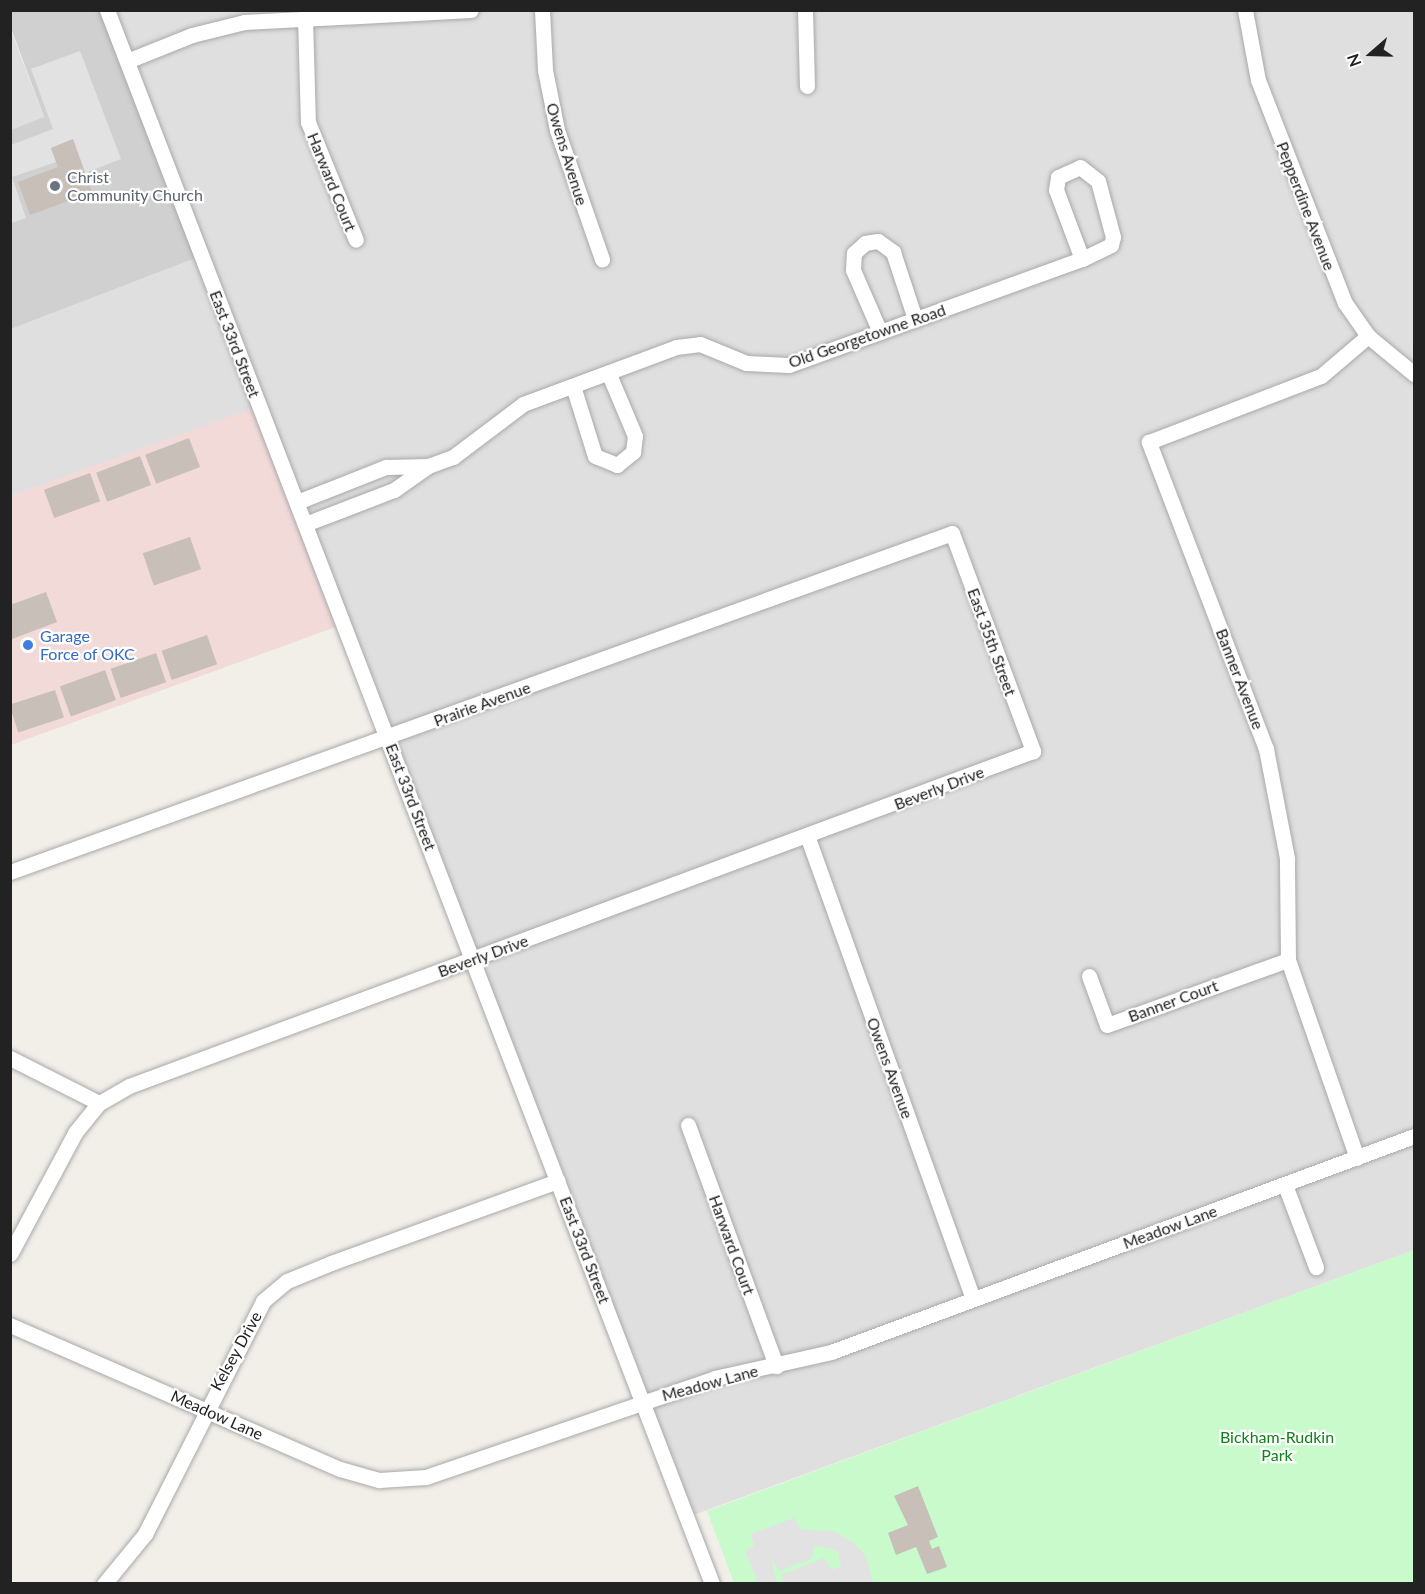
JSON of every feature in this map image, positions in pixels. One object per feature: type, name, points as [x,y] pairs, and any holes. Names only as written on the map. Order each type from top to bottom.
[{"type":"street","name":"East 33rd Street","points":[[107,10],[644,1402],[712,1584]]},
{"type":"street","points":[[126,61],[214,28],[305,17],[471,10]]},
{"type":"street","name":"Owens Avenue","points":[[542,10],[545,70],[557,130],[602,259]]},
{"type":"street","points":[[805,10],[807,86]]},
{"type":"street","name":"Pepperdine Avenue","points":[[1245,10],[1252,60],[1268,109],[1326,259],[1368,336],[1414,374]]},
{"type":"street","name":"Harward Court","points":[[305,17],[308,122],[356,240]]},
{"type":"street","name":"Old Georgetowne Road","points":[[305,524],[385,494],[428,466],[453,457],[523,404],[676,347],[700,344],[746,363],[775,367],[880,332],[1082,259],[1111,245],[1113,237],[1098,181],[1080,167],[1058,177],[1056,190],[1082,259]]},
{"type":"street","points":[[880,332],[853,270],[854,253],[865,243],[878,241],[893,252],[915,319]]},
{"type":"street","name":"Banner Avenue","points":[[1357,1158],[1288,960],[1287,858],[1266,749],[1149,442],[1322,376],[1368,336]]},
{"type":"street","points":[[573,386],[595,456],[617,465],[633,452],[635,436],[608,372]]},
{"type":"street","name":"Old Georgetowne Road","points":[[297,502],[377,471],[428,466]]},
{"type":"street","points":[[377,471],[385,494]]},
{"type":"street","name":"Prairie Avenue","points":[[10,872],[388,738],[952,533]]},
{"type":"street","name":"East 35th Street","points":[[952,533],[1033,752]]},
{"type":"street","name":"Beverly Drive","points":[[10,1254],[51,1173],[99,1103],[174,1066],[808,838],[1033,752]]},
{"type":"street","name":"Owens Avenue","points":[[808,838],[973,1298]]},
{"type":"street","name":"Banner Court","points":[[1089,976],[1107,1025],[1288,960]]},
{"type":"street","points":[[10,1058],[99,1103]]},
{"type":"street","name":"Harward Court","points":[[688,1125],[776,1366]]},
{"type":"street","name":"Meadow Lane","points":[[10,1325],[340,1469],[379,1480],[426,1477],[644,1402],[831,1352],[1414,1136]]},
{"type":"street","name":"Kelsey Drive","points":[[104,1584],[146,1534],[204,1409],[263,1301],[287,1281],[558,1181]]},
{"type":"street","points":[[1285,1185],[1316,1267]]},
{"type":"shaded area","points":[[11,11],[107,11],[201,256],[11,329],[11,130],[44,117],[11,28]]},
{"type":"shaded area","points":[[107,11],[1414,11],[1414,1250],[688,1517],[259,407],[11,496],[11,329],[201,256]]},
{"type":"shaded area","points":[[10,28],[44,118],[11,130],[10,130]]},
{"type":"shaded area","points":[[80,51],[121,159],[85,173],[73,139],[51,148],[56,162],[12,177],[26,218],[11,223],[11,145],[53,129],[31,69]]},
{"type":"shaded area","points":[[259,406],[344,624],[11,745],[11,496]]},
{"type":"shaded area","points":[[794,1518],[800,1529],[835,1532],[854,1543],[866,1556],[873,1583],[784,1583],[781,1575],[824,1558],[832,1570],[841,1566],[838,1551],[815,1545],[811,1559],[779,1571],[771,1559],[777,1583],[758,1583],[745,1551],[754,1546],[751,1534]]},
{"type":"green space","name":"Bickham-Rudkin Park","points":[[1414,1250],[1414,1583],[734,1583],[707,1511]]},
{"type":"building","points":[[73,139],[92,192],[30,215],[18,182],[58,167],[51,148]]},
{"type":"building","points":[[189,438],[200,467],[156,484],[145,455]]},
{"type":"building","points":[[140,456],[151,485],[107,502],[96,473]]},
{"type":"building","points":[[90,473],[100,501],[54,518],[44,490]]},
{"type":"building","points":[[190,537],[201,569],[154,585],[143,553]]},
{"type":"building","points":[[46,592],[57,622],[12,639],[10,605]]},
{"type":"building","points":[[207,635],[217,664],[172,680],[162,651]]},
{"type":"building","points":[[156,653],[166,682],[121,698],[111,669]]},
{"type":"building","points":[[105,670],[116,700],[71,716],[60,686]]},
{"type":"building","points":[[55,690],[64,718],[18,732],[10,705]]},
{"type":"building","points":[[918,1486],[938,1537],[929,1541],[932,1549],[939,1546],[947,1567],[927,1574],[916,1547],[896,1555],[888,1533],[908,1525],[894,1496]]},
{"type":"place","name":"Christ Community Church","points":[[55,186]]},
{"type":"place","name":"Garage Force of OKC","points":[[28,645]]}]
